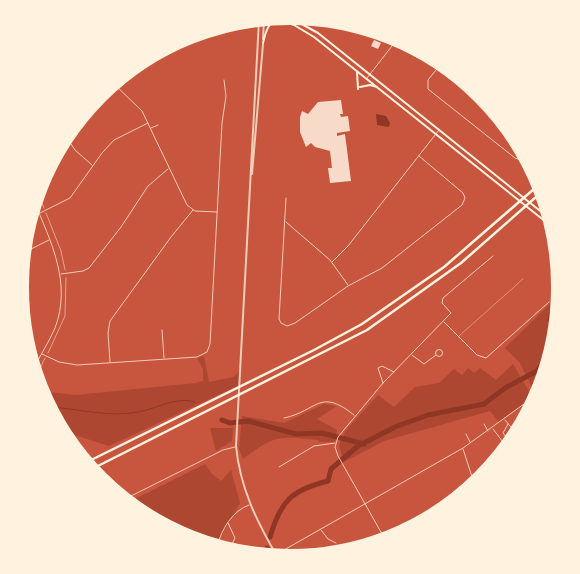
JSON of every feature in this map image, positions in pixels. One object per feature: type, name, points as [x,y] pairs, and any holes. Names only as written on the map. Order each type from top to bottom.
[{"type":"highway","points":[[90,460],[336,339],[406,295],[455,258],[535,188]]},
{"type":"highway","points":[[96,467],[338,347],[395,312],[461,263],[538,196]]},
{"type":"main road","points":[[285,22],[294,25]]},
{"type":"main road","points":[[287,22],[310,34],[546,222]]},
{"type":"main road","points":[[263,43],[266,28],[271,23]]},
{"type":"main road","points":[[299,23],[318,33],[543,212]]},
{"type":"main road","points":[[356,70],[359,88],[370,85],[379,88]]},
{"type":"street","points":[[251,180],[264,24]]},
{"type":"street","points":[[259,26],[236,446],[241,478],[250,505],[274,551]]},
{"type":"street","points":[[367,78],[393,44]]},
{"type":"street","points":[[438,68],[427,82],[428,89],[516,158],[521,158]]},
{"type":"street","points":[[42,354],[73,365],[164,359],[206,354],[209,349],[222,123],[226,100],[224,80]]},
{"type":"street","points":[[108,95],[110,96],[118,87],[138,106],[151,128],[185,202],[193,210],[217,212]]},
{"type":"street","points":[[39,213],[70,198],[93,166],[116,139],[148,123]]},
{"type":"street","points":[[151,128],[158,125]]},
{"type":"street","points":[[332,262],[348,246],[440,130]]},
{"type":"street","points":[[69,141],[75,150],[93,166]]},
{"type":"street","points":[[286,198],[279,313],[281,323],[287,326],[292,325],[348,286],[382,268],[438,226],[464,201],[465,197],[461,191],[419,156]]},
{"type":"street","points":[[60,275],[83,271],[89,268],[121,227],[148,186],[169,168]]},
{"type":"street","points":[[37,363],[58,317],[61,296],[60,275],[50,240],[38,210]]},
{"type":"street","points":[[110,363],[108,334],[110,321],[170,237],[193,210]]},
{"type":"street","points":[[285,221],[332,262],[348,286]]},
{"type":"street","points":[[28,250],[50,240]]},
{"type":"street","points":[[382,534],[339,457],[336,442],[355,415],[383,383],[452,313],[442,303],[443,298],[493,256]]},
{"type":"street","points":[[443,322],[482,358],[490,356],[549,302]]},
{"type":"street","points":[[162,330],[164,359]]},
{"type":"street","points":[[411,355],[424,364],[436,355]]},
{"type":"street","points":[[383,383],[378,368],[382,366],[394,372]]},
{"type":"street","points":[[284,418],[324,401],[335,402],[355,415]]},
{"type":"street","points":[[282,552],[463,448],[527,403]]},
{"type":"street","points":[[505,420],[513,429]]},
{"type":"street","points":[[484,424],[488,431]]},
{"type":"street","points":[[507,438],[503,433],[508,424]]},
{"type":"street","points":[[492,428],[504,443]]},
{"type":"street","points":[[466,434],[471,443]]},
{"type":"street","points":[[279,467],[314,446],[336,442]]},
{"type":"street","points":[[129,497],[219,452],[236,446]]},
{"type":"street","points":[[463,448],[473,478]]},
{"type":"street","points":[[219,541],[228,522],[242,508],[250,505]]},
{"type":"street","points":[[228,522],[235,538],[232,544]]},
{"type":"street","points":[[321,529],[328,539],[336,543]]},
{"type":"lane","points":[[458,337],[523,279]]},
{"type":"path","points":[[39,370],[65,316],[67,289],[61,251],[41,200]]},
{"type":"shaded area","points":[[376,114],[386,116],[390,123],[389,127],[377,125]]},
{"type":"shaded area","points":[[554,300],[549,339],[533,390],[520,363],[505,348]]},
{"type":"shaded area","points":[[204,356],[209,382],[233,377],[239,372],[240,385],[109,446],[70,433],[48,392],[76,395],[196,383],[203,381],[203,369],[197,358]]},
{"type":"shaded area","points":[[513,364],[531,395],[528,401],[499,422],[490,411],[384,441],[344,462],[339,445],[346,430],[378,395],[394,407],[415,387],[439,383],[454,369],[462,375],[468,368],[474,373],[480,368],[496,380]]},
{"type":"shaded area","points":[[324,404],[337,406],[317,419],[337,430],[335,442],[319,442],[318,440],[294,438],[278,439],[263,445],[243,459],[239,449],[242,416],[284,423]]},
{"type":"shaded area","points":[[210,428],[233,428],[232,441],[216,451]]},
{"type":"shaded area","points":[[205,464],[212,474],[221,481],[231,470],[240,503],[218,541],[173,524],[133,500]]},
{"type":"building","points":[[374,40],[381,43],[378,49],[371,46]]},
{"type":"building","points":[[341,100],[343,114],[340,114],[341,117],[348,116],[350,131],[337,133],[337,136],[345,134],[351,181],[330,183],[328,168],[332,168],[330,151],[315,147],[311,143],[306,147],[300,132],[300,117],[302,111],[308,114],[318,102]]},
{"type":"waterway","points":[[552,321],[550,320],[553,312]]},
{"type":"waterway","points":[[270,537],[279,514],[290,498],[305,488],[328,481],[331,469],[358,446],[395,427],[428,415],[484,404],[505,388],[537,371],[542,364]]},
{"type":"waterway","points":[[55,408],[127,414],[173,402],[195,402]]},
{"type":"waterway","points":[[222,420],[230,423],[248,421],[296,434],[322,433],[364,444]]}]
